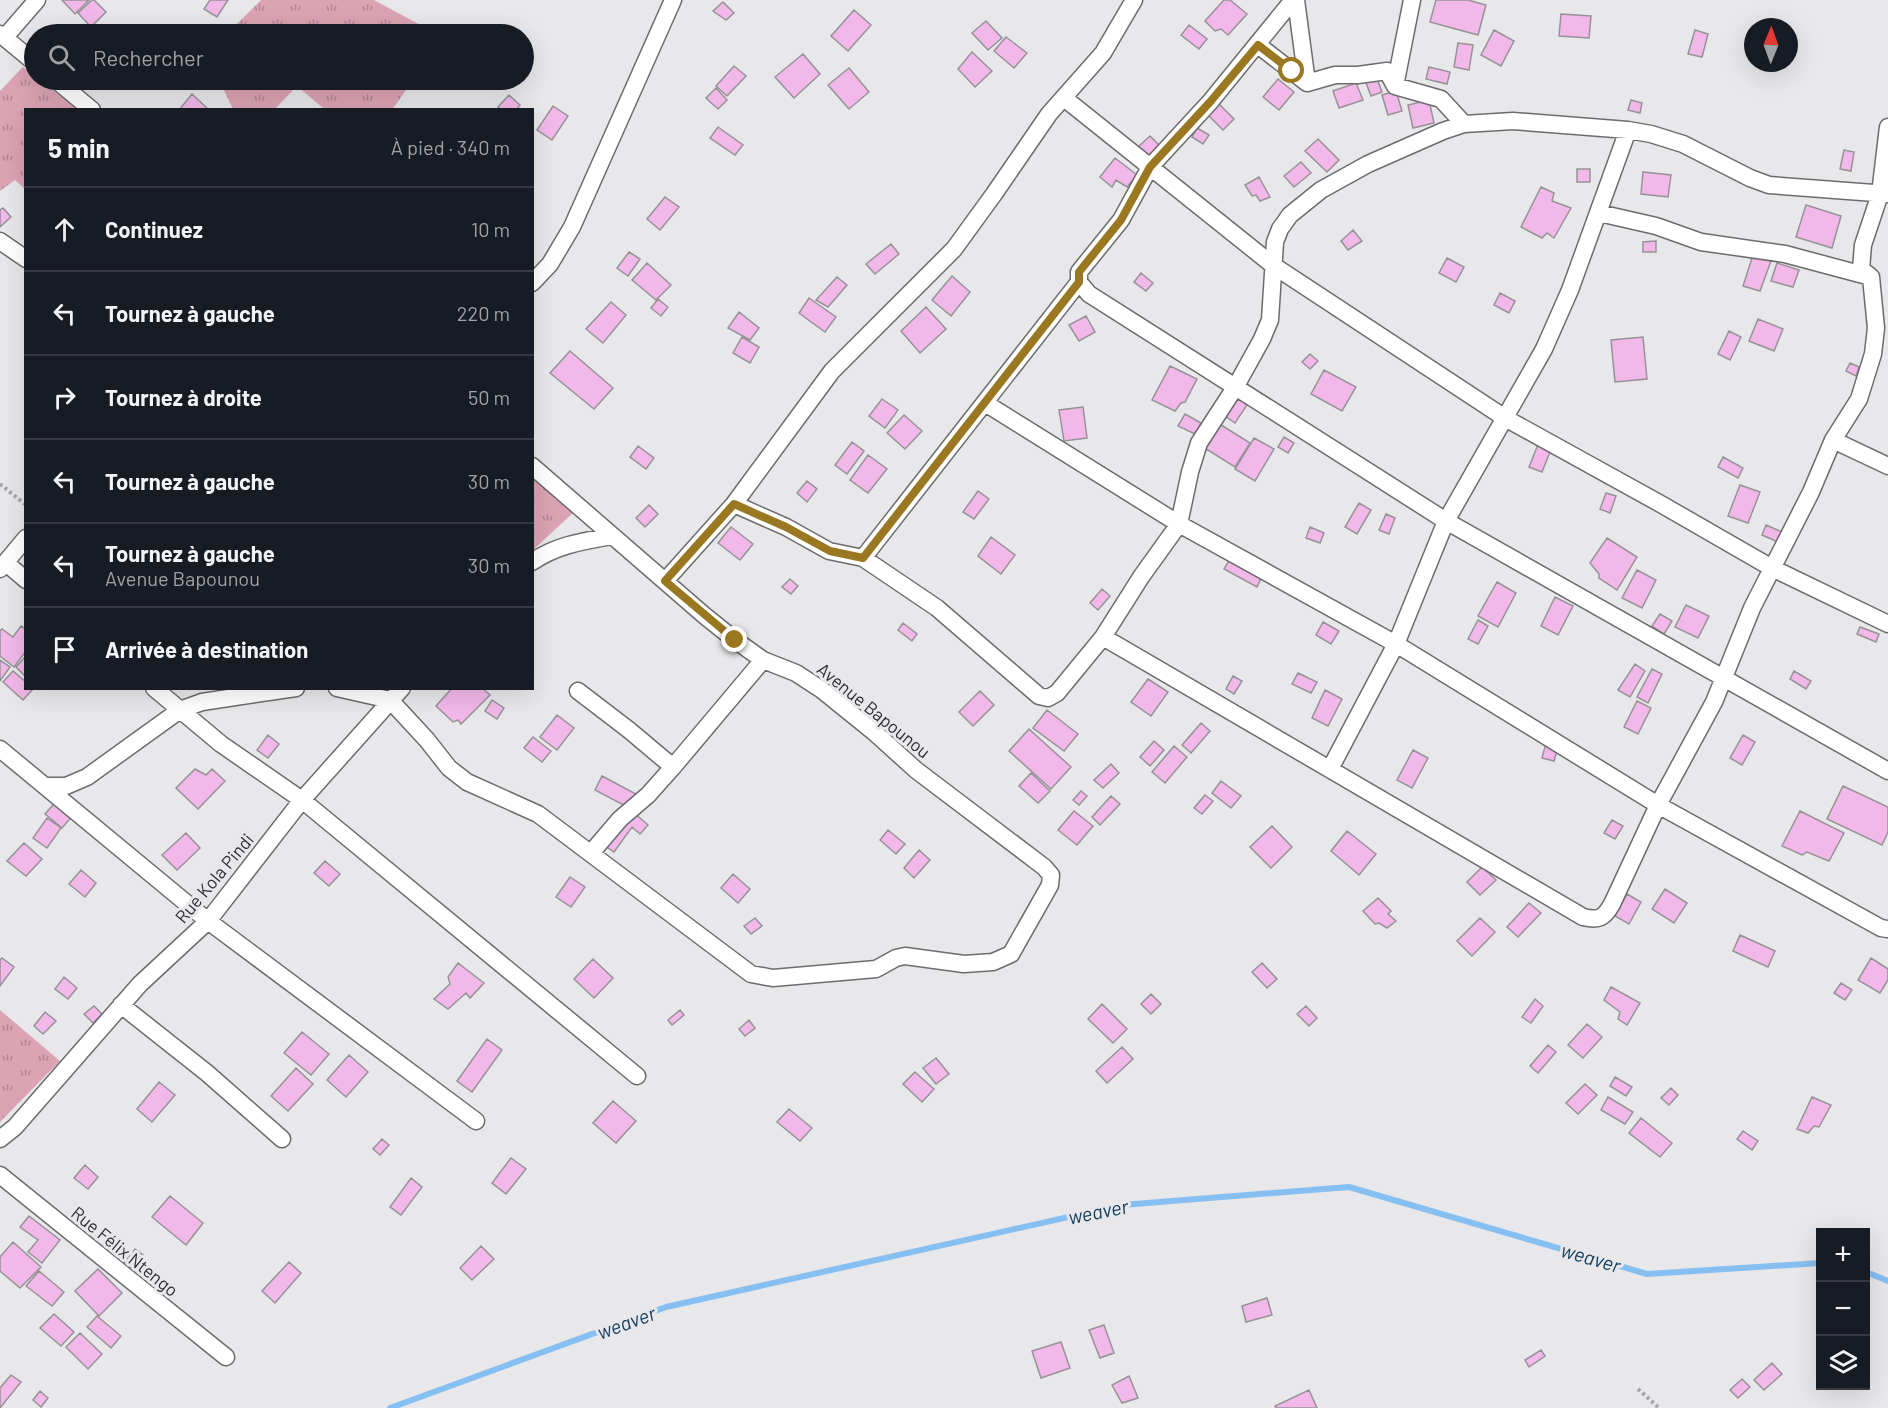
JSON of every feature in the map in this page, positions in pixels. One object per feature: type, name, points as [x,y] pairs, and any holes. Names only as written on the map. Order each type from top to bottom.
[{"type":"street","points":[[24,54],[2,36],[37,0]]},
{"type":"street","points":[[534,281],[550,264],[572,227],[673,0]]},
{"type":"street","points":[[665,581],[734,504],[832,371],[954,249],[1049,114],[1103,53],[1134,0]]},
{"type":"street","points":[[863,558],[1079,282],[1079,272],[1121,220],[1150,167],[1210,102],[1295,0]]},
{"type":"street","points":[[1295,0],[1308,83]]},
{"type":"street","points":[[1395,86],[1412,0]]},
{"type":"street","points":[[1258,45],[1308,83]]},
{"type":"street","points":[[1308,83],[1335,75],[1388,71],[1395,86],[1441,99],[1464,124]]},
{"type":"street","points":[[68,90],[90,108]]},
{"type":"street","points":[[1064,98],[1274,266],[1505,418],[1772,568],[1888,624]]},
{"type":"street","points":[[734,504],[786,527],[830,551],[863,558],[937,608],[1039,696],[1048,698],[1057,693],[1103,638],[1141,577],[1179,524],[1199,443],[1236,386],[1270,320],[1275,242],[1280,229],[1290,215],[1321,190],[1368,164],[1443,131],[1464,124],[1513,121],[1628,130],[1651,134],[1683,144],[1750,178],[1769,185],[1884,194]]},
{"type":"street","points":[[1103,638],[1583,917],[1595,920],[1605,915],[1658,806],[1714,702],[1752,608],[1811,492],[1833,440],[1859,399],[1873,354],[1876,328],[1871,277],[1861,269],[1863,245],[1884,194],[1888,127]]},
{"type":"street","points":[[1330,769],[1396,644],[1446,521],[1548,339],[1570,290],[1628,130]]},
{"type":"street","points":[[1599,213],[1656,226],[1701,242],[1785,254],[1871,277]]},
{"type":"street","points":[[0,241],[24,258]]},
{"type":"street","points":[[1079,282],[1089,294],[1446,521],[1888,771]]},
{"type":"street","points":[[985,403],[1179,524],[1396,644],[1658,806],[1881,928],[1887,929]]},
{"type":"street","points":[[1833,440],[1888,466]]},
{"type":"street","name":"Avenue Bapounou","points":[[534,468],[705,616],[763,660],[796,673],[822,690],[916,770],[1044,867],[1050,875],[1050,885],[1011,954],[993,962],[953,963],[905,956],[896,958],[876,969],[773,978],[751,974],[591,853]]},
{"type":"street","points":[[534,561],[568,544],[612,536]]},
{"type":"street","points":[[24,540],[3,566],[24,579]]},
{"type":"street","points":[[357,690],[396,694],[449,768],[467,782],[538,814],[591,853],[620,819],[648,795],[673,767],[763,660]]},
{"type":"street","points":[[156,690],[221,744],[302,800],[636,1076]]},
{"type":"street","points":[[45,786],[66,786],[87,777],[180,710],[202,702],[283,690]]},
{"type":"street","points":[[578,691],[673,767]]},
{"type":"street","name":"Rue Kola Pindi","points":[[0,1139],[15,1127],[121,1005],[161,963],[208,921],[302,800],[396,694]]},
{"type":"street","points":[[0,749],[208,921],[476,1121]]},
{"type":"street","points":[[121,1005],[207,1073],[282,1139]]},
{"type":"street","name":"Rue Félix Ntengo","points":[[0,1174],[226,1358]]},
{"type":"path","points":[[0,484],[24,503]]},
{"type":"path","points":[[1638,1389],[1659,1408]]},
{"type":"green space","points":[[261,0],[374,0],[418,24],[237,24]]},
{"type":"green space","points":[[23,67],[24,90],[52,90],[77,108],[24,108],[24,188],[15,180],[0,191],[0,91]]},
{"type":"green space","points":[[224,90],[293,90],[276,108],[233,108]]},
{"type":"green space","points":[[302,90],[406,90],[393,108],[323,108]]},
{"type":"green space","points":[[534,480],[574,512],[534,549]]},
{"type":"green space","points":[[0,1010],[60,1061],[0,1122]]},
{"type":"building","points":[[62,0],[89,0],[75,14]]},
{"type":"building","points":[[92,0],[106,12],[94,24],[88,24],[78,13]]},
{"type":"building","points":[[210,0],[228,0],[217,17],[204,9]]},
{"type":"building","points":[[1224,0],[1230,0],[1247,14],[1228,35],[1221,29],[1215,31],[1205,21]]},
{"type":"building","points":[[1436,0],[1468,0],[1486,5],[1478,35],[1430,22]]},
{"type":"building","points":[[723,2],[734,13],[726,20],[713,11]]},
{"type":"building","points":[[854,10],[871,25],[848,51],[831,36]]},
{"type":"building","points":[[1561,14],[1591,16],[1589,38],[1559,36]]},
{"type":"building","points":[[986,21],[1002,38],[988,50],[972,33]]},
{"type":"building","points":[[1189,25],[1207,39],[1199,49],[1181,35]]},
{"type":"building","points":[[1494,30],[1514,41],[1501,66],[1481,55]]},
{"type":"building","points":[[1695,30],[1708,34],[1702,57],[1688,54]]},
{"type":"building","points":[[1006,37],[1027,53],[1014,68],[994,51]]},
{"type":"building","points":[[1458,43],[1473,45],[1469,70],[1454,67]]},
{"type":"building","points":[[972,52],[992,71],[975,87],[958,69]]},
{"type":"building","points":[[803,54],[820,74],[794,98],[775,77]]},
{"type":"building","points":[[734,66],[746,76],[727,96],[716,86]]},
{"type":"building","points":[[1429,67],[1450,72],[1447,84],[1426,79]]},
{"type":"building","points":[[849,68],[869,92],[849,109],[828,85]]},
{"type":"building","points":[[1376,76],[1382,92],[1371,96],[1365,80]]},
{"type":"building","points":[[1278,79],[1294,92],[1279,110],[1263,97]]},
{"type":"building","points":[[1356,83],[1363,100],[1339,108],[1333,91]]},
{"type":"building","points":[[716,88],[727,100],[718,109],[706,98]]},
{"type":"building","points":[[1396,91],[1402,111],[1388,115],[1382,95]]},
{"type":"building","points":[[192,94],[207,108],[181,108]]},
{"type":"building","points":[[509,95],[520,105],[518,108],[498,107]]},
{"type":"building","points":[[1215,100],[1234,119],[1223,130],[1204,111]]},
{"type":"building","points":[[1429,100],[1434,123],[1413,128],[1408,105]]},
{"type":"building","points":[[1631,100],[1642,103],[1640,113],[1628,110]]},
{"type":"building","points":[[553,106],[568,116],[552,140],[537,130]]},
{"type":"building","points":[[718,127],[743,145],[735,155],[710,138]]},
{"type":"building","points":[[1197,128],[1209,135],[1203,144],[1192,137]]},
{"type":"building","points":[[1150,136],[1162,148],[1149,159],[1138,147]]},
{"type":"building","points":[[1318,139],[1339,160],[1327,172],[1305,151]]},
{"type":"building","points":[[1844,150],[1854,152],[1851,171],[1840,169]]},
{"type":"building","points":[[1115,158],[1137,175],[1127,187],[1116,180],[1112,187],[1100,177]]},
{"type":"building","points":[[1301,162],[1311,173],[1294,187],[1284,176]]},
{"type":"building","points":[[1577,169],[1590,169],[1590,182],[1577,182]]},
{"type":"building","points":[[1643,172],[1671,175],[1668,197],[1641,194]]},
{"type":"building","points":[[1259,177],[1270,197],[1260,201],[1256,195],[1252,196],[1245,185]]},
{"type":"building","points":[[1541,187],[1554,193],[1552,201],[1571,208],[1554,238],[1547,233],[1542,238],[1521,227]]},
{"type":"building","points":[[665,197],[679,207],[660,230],[647,219]]},
{"type":"building","points":[[1806,205],[1841,216],[1832,248],[1796,237]]},
{"type":"building","points":[[3,208],[11,217],[0,227],[0,210]]},
{"type":"building","points":[[1353,230],[1362,241],[1348,250],[1341,241]]},
{"type":"building","points":[[1656,241],[1656,252],[1643,252],[1643,242]]},
{"type":"building","points":[[891,244],[899,254],[875,274],[866,264]]},
{"type":"building","points":[[629,252],[640,259],[628,276],[617,268]]},
{"type":"building","points":[[1753,255],[1771,261],[1760,291],[1743,286]]},
{"type":"building","points":[[1447,258],[1464,267],[1456,282],[1439,273]]},
{"type":"building","points":[[647,263],[671,285],[656,300],[632,280]]},
{"type":"building","points":[[1777,263],[1799,270],[1793,287],[1771,281]]},
{"type":"building","points":[[1141,273],[1153,283],[1146,291],[1134,282]]},
{"type":"building","points":[[952,276],[970,292],[951,316],[932,300]]},
{"type":"building","points":[[837,277],[847,285],[828,307],[816,300]]},
{"type":"building","points":[[1500,293],[1515,301],[1509,313],[1494,305]]},
{"type":"building","points":[[809,298],[836,317],[825,332],[799,313]]},
{"type":"building","points":[[658,299],[668,307],[661,316],[651,308]]},
{"type":"building","points":[[611,302],[626,315],[603,343],[586,329]]},
{"type":"building","points":[[926,307],[946,329],[920,353],[901,331]]},
{"type":"building","points":[[739,312],[759,328],[750,340],[728,328]]},
{"type":"building","points":[[1086,316],[1095,332],[1079,341],[1069,325]]},
{"type":"building","points":[[1758,319],[1783,329],[1774,351],[1749,341]]},
{"type":"building","points":[[1729,331],[1741,337],[1730,360],[1718,354]]},
{"type":"building","points":[[742,337],[759,347],[750,363],[733,353]]},
{"type":"building","points":[[1643,337],[1647,379],[1615,382],[1611,340]]},
{"type":"building","points":[[570,351],[613,388],[594,409],[550,373]]},
{"type":"building","points":[[1310,354],[1318,361],[1310,369],[1302,362]]},
{"type":"building","points":[[1850,363],[1859,367],[1856,376],[1846,371]]},
{"type":"building","points":[[1170,366],[1197,379],[1185,402],[1181,403],[1175,411],[1152,400]]},
{"type":"building","points":[[1324,370],[1356,387],[1342,411],[1311,394]]},
{"type":"building","points":[[1237,398],[1247,405],[1235,423],[1225,416]]},
{"type":"building","points":[[882,399],[898,410],[885,428],[869,416]]},
{"type":"building","points":[[1083,407],[1087,438],[1064,441],[1059,410]]},
{"type":"building","points":[[1185,414],[1201,423],[1195,434],[1178,426]]},
{"type":"building","points":[[904,415],[922,431],[905,449],[887,433]]},
{"type":"building","points":[[1218,423],[1250,443],[1235,467],[1203,447]]},
{"type":"building","points":[[1284,437],[1294,443],[1288,453],[1278,447]]},
{"type":"building","points":[[1254,438],[1274,449],[1255,481],[1235,469]]},
{"type":"building","points":[[852,442],[864,451],[847,474],[835,465]]},
{"type":"building","points":[[1539,442],[1552,447],[1542,472],[1529,467]]},
{"type":"building","points":[[638,446],[654,458],[646,469],[630,457]]},
{"type":"building","points":[[868,455],[887,469],[868,493],[850,480]]},
{"type":"building","points":[[1723,457],[1743,468],[1738,478],[1718,467]]},
{"type":"building","points":[[807,481],[817,489],[807,502],[797,493]]},
{"type":"building","points":[[1740,485],[1760,492],[1748,523],[1728,516]]},
{"type":"building","points":[[978,491],[989,499],[974,519],[963,512]]},
{"type":"building","points":[[1606,493],[1616,496],[1610,513],[1600,509]]},
{"type":"building","points":[[1359,503],[1371,510],[1357,534],[1345,527]]},
{"type":"building","points":[[649,505],[658,514],[645,527],[636,518]]},
{"type":"building","points":[[1386,514],[1395,518],[1389,534],[1379,530]]},
{"type":"building","points":[[1766,525],[1782,532],[1778,542],[1762,535]]},
{"type":"building","points":[[731,527],[753,544],[740,560],[718,543]]},
{"type":"building","points":[[1310,527],[1324,533],[1320,543],[1306,538]]},
{"type":"building","points":[[991,537],[1015,555],[1001,574],[978,556]]},
{"type":"building","points":[[1607,538],[1637,557],[1617,590],[1599,578],[1599,574],[1590,563]]},
{"type":"building","points":[[1231,557],[1263,574],[1257,587],[1224,569]]},
{"type":"building","points":[[1637,570],[1656,580],[1642,608],[1622,598]]},
{"type":"building","points":[[790,579],[798,586],[791,594],[782,587]]},
{"type":"building","points":[[1497,582],[1516,593],[1498,627],[1478,616]]},
{"type":"building","points":[[1102,589],[1110,596],[1098,610],[1090,603]]},
{"type":"building","points":[[1555,597],[1573,606],[1558,635],[1541,626]]},
{"type":"building","points":[[1686,605],[1709,616],[1698,638],[1675,627]]},
{"type":"building","points":[[1660,614],[1672,621],[1664,634],[1652,626]]},
{"type":"building","points":[[1478,620],[1488,626],[1478,644],[1468,639]]},
{"type":"building","points":[[1323,622],[1339,631],[1331,644],[1316,635]]},
{"type":"building","points":[[903,623],[917,634],[912,641],[898,630]]},
{"type":"building","points":[[21,626],[24,628],[24,654],[14,667],[0,656],[0,631],[2,629],[13,637]]},
{"type":"building","points":[[1860,627],[1879,634],[1876,642],[1857,634]]},
{"type":"building","points":[[24,658],[24,675],[16,667]]},
{"type":"building","points":[[0,660],[10,667],[0,681]]},
{"type":"building","points":[[1635,664],[1645,671],[1630,697],[1618,690]]},
{"type":"building","points":[[1652,669],[1662,674],[1648,703],[1637,697]]},
{"type":"building","points":[[13,671],[24,680],[24,690],[32,690],[23,700],[3,682]]},
{"type":"building","points":[[1794,671],[1811,681],[1806,689],[1790,679]]},
{"type":"building","points":[[1298,673],[1317,682],[1311,693],[1292,684]]},
{"type":"building","points":[[1233,676],[1242,681],[1234,694],[1226,689]]},
{"type":"building","points":[[1148,679],[1168,692],[1151,716],[1131,702]]},
{"type":"building","points":[[450,690],[484,690],[490,695],[461,724],[458,720],[453,722],[436,706]]},
{"type":"building","points":[[1325,690],[1342,699],[1328,726],[1312,718]]},
{"type":"building","points":[[980,691],[994,705],[973,726],[959,712]]},
{"type":"building","points":[[492,700],[504,708],[497,719],[485,711]]},
{"type":"building","points":[[1637,701],[1651,708],[1638,734],[1624,727]]},
{"type":"building","points":[[1047,710],[1078,734],[1064,751],[1033,728]]},
{"type":"building","points":[[557,715],[574,728],[557,750],[540,737]]},
{"type":"building","points":[[1201,723],[1210,731],[1191,753],[1182,745]]},
{"type":"building","points":[[1029,729],[1071,767],[1051,789],[1009,751]]},
{"type":"building","points":[[268,735],[279,744],[268,758],[257,750]]},
{"type":"building","points":[[1743,735],[1755,742],[1742,765],[1730,758]]},
{"type":"building","points":[[533,737],[551,751],[542,762],[524,748]]},
{"type":"building","points":[[1154,741],[1164,750],[1150,766],[1140,757]]},
{"type":"building","points":[[1546,743],[1558,747],[1554,761],[1542,758]]},
{"type":"building","points":[[1174,746],[1187,757],[1165,783],[1152,772]]},
{"type":"building","points":[[1413,750],[1428,758],[1412,788],[1397,780]]},
{"type":"building","points":[[1111,764],[1119,773],[1103,788],[1094,780]]},
{"type":"building","points":[[195,769],[206,775],[212,769],[225,781],[198,809],[176,788]]},
{"type":"building","points":[[1031,773],[1050,791],[1038,803],[1019,786]]},
{"type":"building","points":[[602,776],[636,794],[629,808],[595,790]]},
{"type":"building","points":[[1221,781],[1241,796],[1231,808],[1212,793]]},
{"type":"building","points":[[1843,786],[1888,807],[1888,832],[1882,845],[1827,819]]},
{"type":"building","points":[[1081,791],[1087,796],[1079,805],[1073,800]]},
{"type":"building","points":[[62,795],[74,814],[62,828],[45,814]]},
{"type":"building","points":[[1205,795],[1213,801],[1202,814],[1194,808]]},
{"type":"building","points":[[1111,796],[1120,804],[1100,825],[1092,817]]},
{"type":"building","points":[[632,811],[648,825],[640,834],[632,827],[614,852],[604,845]]},
{"type":"building","points":[[1074,811],[1093,826],[1077,845],[1058,830]]},
{"type":"building","points":[[1800,811],[1844,833],[1829,861],[1807,852],[1802,855],[1782,846]]},
{"type":"building","points":[[47,818],[61,828],[47,848],[33,838]]},
{"type":"building","points":[[1612,820],[1623,826],[1615,839],[1604,833]]},
{"type":"building","points":[[1272,826],[1292,847],[1271,868],[1250,847]]},
{"type":"building","points":[[888,830],[905,844],[896,854],[880,840]]},
{"type":"building","points":[[1347,831],[1376,854],[1359,875],[1331,851]]},
{"type":"building","points":[[186,833],[200,848],[177,870],[162,855]]},
{"type":"building","points":[[24,843],[42,859],[26,876],[7,861]]},
{"type":"building","points":[[919,850],[930,860],[914,878],[904,868]]},
{"type":"building","points":[[325,861],[340,874],[329,886],[314,873]]},
{"type":"building","points":[[1482,867],[1496,880],[1480,895],[1467,882]]},
{"type":"building","points":[[81,870],[96,883],[85,897],[69,884]]},
{"type":"building","points":[[733,874],[750,889],[738,903],[721,888]]},
{"type":"building","points":[[570,877],[585,887],[571,907],[556,897]]},
{"type":"building","points":[[1665,889],[1687,903],[1674,923],[1652,909]]},
{"type":"building","points":[[1627,894],[1641,902],[1629,924],[1615,916]]},
{"type":"building","points":[[1378,898],[1391,911],[1388,914],[1396,921],[1387,928],[1379,923],[1375,924],[1363,911]]},
{"type":"building","points":[[1529,903],[1541,913],[1518,937],[1507,927]]},
{"type":"building","points":[[755,918],[762,926],[751,934],[744,926]]},
{"type":"building","points":[[1480,918],[1495,932],[1472,956],[1457,941]]},
{"type":"building","points":[[1740,935],[1775,951],[1768,967],[1733,951]]},
{"type":"building","points":[[2,958],[14,967],[0,986],[0,960]]},
{"type":"building","points":[[1871,958],[1888,969],[1888,980],[1880,993],[1858,980]]},
{"type":"building","points":[[593,959],[613,978],[594,998],[574,979]]},
{"type":"building","points":[[458,963],[484,983],[470,998],[466,993],[448,1009],[434,999],[450,984],[448,977]]},
{"type":"building","points":[[1262,963],[1277,979],[1267,988],[1252,972]]},
{"type":"building","points":[[64,977],[77,988],[68,999],[55,989]]},
{"type":"building","points":[[1841,983],[1852,990],[1845,1000],[1834,993]]},
{"type":"building","points":[[1611,987],[1640,1003],[1627,1025],[1618,1019],[1620,1012],[1604,1000]]},
{"type":"building","points":[[1151,994],[1161,1004],[1151,1014],[1141,1004]]},
{"type":"building","points":[[1535,999],[1543,1006],[1531,1023],[1522,1017]]},
{"type":"building","points":[[1102,1004],[1127,1029],[1113,1043],[1088,1019]]},
{"type":"building","points":[[94,1006],[102,1014],[93,1023],[84,1014]]},
{"type":"building","points":[[1306,1006],[1317,1018],[1309,1026],[1297,1014]]},
{"type":"building","points":[[680,1010],[684,1015],[672,1025],[668,1020]]},
{"type":"building","points":[[45,1012],[56,1021],[43,1034],[34,1026]]},
{"type":"building","points":[[749,1020],[755,1028],[745,1036],[739,1029]]},
{"type":"building","points":[[1587,1024],[1602,1037],[1583,1058],[1568,1045]]},
{"type":"building","points":[[302,1032],[329,1054],[311,1075],[284,1053]]},
{"type":"building","points":[[487,1039],[502,1050],[472,1092],[457,1081]]},
{"type":"building","points":[[1548,1045],[1556,1052],[1538,1073],[1530,1066]]},
{"type":"building","points":[[1122,1047],[1133,1059],[1107,1083],[1096,1071]]},
{"type":"building","points":[[349,1055],[368,1072],[346,1097],[327,1080]]},
{"type":"building","points":[[936,1058],[949,1074],[936,1084],[923,1068]]},
{"type":"building","points":[[296,1068],[313,1084],[288,1111],[271,1096]]},
{"type":"building","points":[[915,1072],[934,1089],[922,1102],[903,1084]]},
{"type":"building","points":[[1615,1077],[1632,1087],[1626,1096],[1610,1086]]},
{"type":"building","points":[[159,1082],[175,1095],[152,1122],[137,1109]]},
{"type":"building","points":[[1585,1084],[1597,1095],[1578,1114],[1566,1103]]},
{"type":"building","points":[[1671,1088],[1678,1095],[1669,1105],[1661,1098]]},
{"type":"building","points":[[1608,1097],[1633,1112],[1625,1124],[1601,1110]]},
{"type":"building","points":[[1812,1097],[1831,1105],[1819,1127],[1814,1126],[1808,1133],[1797,1129]]},
{"type":"building","points":[[613,1101],[636,1121],[616,1143],[593,1123]]},
{"type":"building","points":[[789,1109],[812,1128],[800,1141],[777,1122]]},
{"type":"building","points":[[1641,1118],[1672,1143],[1660,1157],[1629,1133]]},
{"type":"building","points":[[1743,1131],[1758,1141],[1752,1150],[1737,1139]]},
{"type":"building","points":[[382,1139],[389,1145],[380,1155],[373,1149]]},
{"type":"building","points":[[511,1158],[526,1169],[506,1194],[492,1183]]},
{"type":"building","points":[[85,1165],[98,1177],[88,1189],[74,1178]]},
{"type":"building","points":[[411,1178],[422,1187],[401,1215],[390,1207]]},
{"type":"building","points":[[170,1196],[203,1223],[186,1245],[152,1217]]},
{"type":"building","points":[[29,1216],[60,1240],[42,1263],[28,1252],[38,1240],[20,1227]]},
{"type":"building","points":[[13,1242],[41,1267],[20,1288],[0,1271],[0,1257]]},
{"type":"building","points":[[481,1246],[494,1259],[472,1280],[460,1268]]},
{"type":"building","points":[[135,1249],[143,1255],[132,1269],[124,1263]]},
{"type":"building","points":[[289,1262],[301,1273],[275,1303],[262,1291]]},
{"type":"building","points":[[98,1269],[122,1293],[99,1316],[75,1291]]},
{"type":"building","points":[[39,1271],[64,1292],[52,1306],[26,1286]]},
{"type":"building","points":[[1267,1298],[1272,1315],[1246,1322],[1242,1306]]},
{"type":"building","points":[[54,1314],[74,1332],[61,1346],[40,1328]]},
{"type":"building","points":[[97,1316],[121,1336],[111,1348],[87,1327]]},
{"type":"building","points":[[1104,1325],[1114,1353],[1100,1358],[1089,1330]]},
{"type":"building","points":[[80,1333],[102,1354],[88,1369],[66,1347]]},
{"type":"building","points":[[1061,1342],[1070,1368],[1041,1378],[1032,1351]]},
{"type":"building","points":[[1541,1350],[1545,1356],[1529,1367],[1525,1360]]},
{"type":"building","points":[[1772,1363],[1782,1374],[1764,1390],[1754,1380]]},
{"type":"building","points":[[11,1375],[21,1382],[0,1408],[0,1388]]},
{"type":"building","points":[[1129,1376],[1138,1398],[1122,1403],[1112,1385]]},
{"type":"building","points":[[1742,1379],[1750,1387],[1738,1398],[1730,1390]]},
{"type":"building","points":[[1309,1390],[1317,1408],[1276,1408],[1275,1406]]},
{"type":"building","points":[[40,1391],[48,1398],[41,1407],[33,1400]]},
{"type":"waterway","name":"weaver","points":[[390,1408],[666,1307],[1122,1205],[1349,1187],[1647,1274],[1816,1263]]},
{"type":"waterway","name":"weaver","points":[[1870,1274],[1888,1281]]},
{"type":"route","points":[[735,640],[665,581],[734,504],[786,527],[830,551],[863,558],[1079,282],[1079,272],[1121,220],[1150,167],[1210,102],[1258,45],[1292,71]]}]
